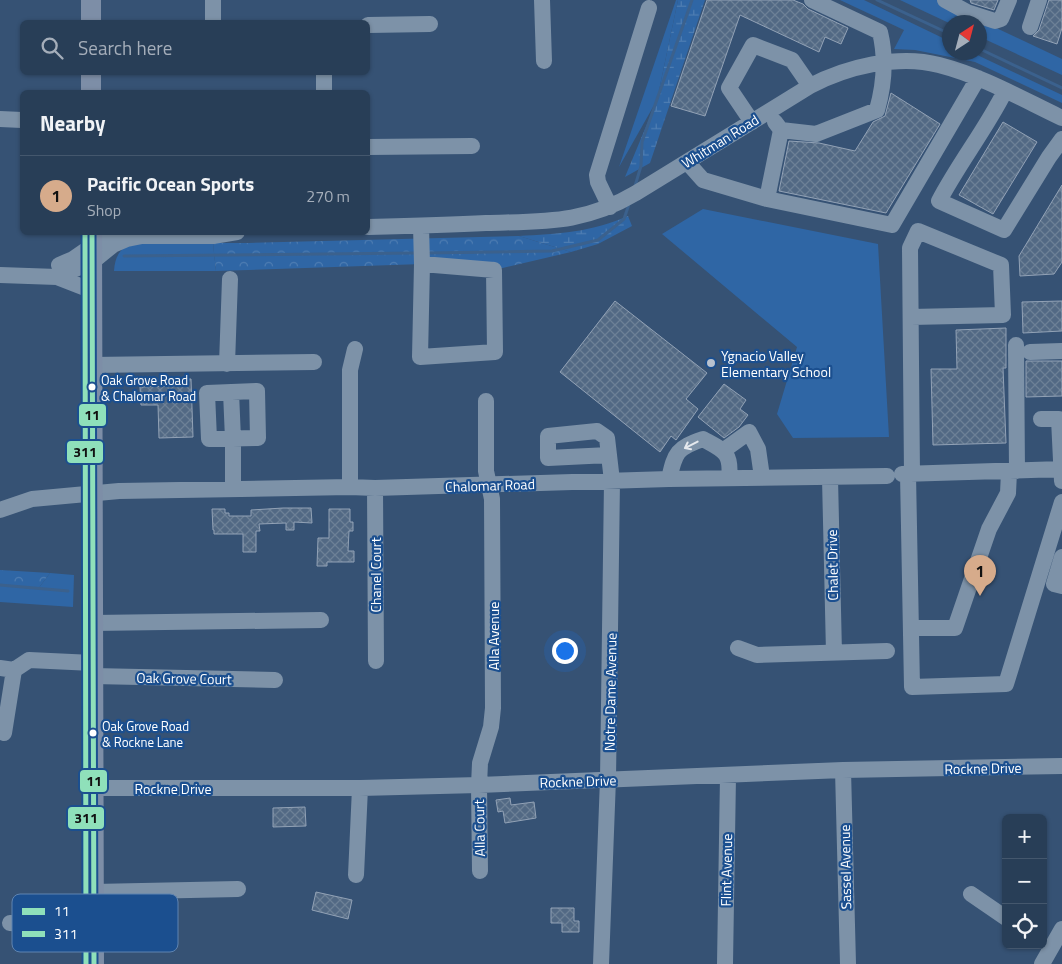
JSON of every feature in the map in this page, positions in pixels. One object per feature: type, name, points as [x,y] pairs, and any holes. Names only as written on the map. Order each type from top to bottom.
[{"type":"main road","points":[[91,0],[91,20]]},
{"type":"main road","points":[[91,75],[91,90]]},
{"type":"main road","points":[[92,247],[94,892]]},
{"type":"street","points":[[213,0],[213,20]]},
{"type":"street","points":[[542,0],[544,61]]},
{"type":"street","points":[[767,112],[781,130],[816,134],[876,110],[882,93],[883,47],[880,32],[812,0]]},
{"type":"street","points":[[946,0],[967,12],[995,21],[1001,18],[1009,0]]},
{"type":"street","points":[[1030,27],[1039,0]]},
{"type":"street","points":[[617,204],[598,182],[597,176],[650,8]]},
{"type":"street","points":[[370,25],[430,24]]},
{"type":"street","points":[[752,122],[729,88],[753,45],[792,60],[810,86]]},
{"type":"street","name":"Whitman Road","points":[[370,227],[421,232],[554,221],[593,214],[617,204],[653,183],[827,77],[850,69],[883,63],[911,61],[938,64],[978,78],[1062,118]]},
{"type":"street","points":[[324,75],[324,90]]},
{"type":"street","points":[[687,162],[703,180],[767,199],[892,225],[978,78]]},
{"type":"street","points":[[1005,91],[939,201],[1004,230],[1062,139]]},
{"type":"street","points":[[0,119],[20,120]]},
{"type":"street","points":[[767,199],[781,130]]},
{"type":"street","points":[[370,147],[472,146]]},
{"type":"street","points":[[911,317],[1003,315],[1000,265],[918,231],[910,248],[911,317],[900,475],[911,628],[912,687],[1006,684],[1062,502]]},
{"type":"street","points":[[421,232],[420,357],[496,352],[494,270],[422,264]]},
{"type":"street","points":[[57,277],[108,235]]},
{"type":"street","points":[[29,276],[40,270],[73,259],[92,247],[113,245],[126,239],[142,236],[219,235]]},
{"type":"street","points":[[0,275],[57,277],[93,292]]},
{"type":"street","points":[[227,364],[230,279]]},
{"type":"street","points":[[350,487],[350,370],[355,349]]},
{"type":"street","points":[[911,628],[955,628],[989,529],[1008,493],[1013,472],[1023,349],[1062,350]]},
{"type":"street","points":[[92,365],[314,362]]},
{"type":"street","points":[[257,391],[258,438],[233,439],[209,439],[207,393],[257,391]]},
{"type":"street","points":[[231,392],[233,489]]},
{"type":"street","name":"Alla Avenue","points":[[479,785],[480,763],[491,727],[493,708],[492,499],[486,471],[486,401]]},
{"type":"street","points":[[1013,472],[1062,473],[1059,419],[1042,419]]},
{"type":"street","name":"Notre Dame Avenue","points":[[579,456],[548,458],[548,436],[597,431],[607,438],[612,481],[608,779],[601,964]]},
{"type":"street","points":[[724,450],[749,432],[758,449],[762,477]]},
{"type":"street","points":[[670,478],[674,458],[687,445],[703,439],[724,450],[730,465],[729,478]]},
{"type":"street","points":[[579,482],[579,456],[609,456]]},
{"type":"street","name":"Chalomar Road","points":[[0,510],[32,499],[119,491],[375,488],[670,478],[830,478],[1013,472]]},
{"type":"street","name":"Chalet Drive","points":[[830,478],[834,653]]},
{"type":"street","name":"Chanel Court","points":[[375,488],[376,661]]},
{"type":"street","points":[[1062,557],[1054,584],[1062,586]]},
{"type":"street","points":[[93,623],[321,620]]},
{"type":"street","points":[[738,648],[757,655],[886,650]]},
{"type":"street","name":"Oak Grove Court","points":[[7,669],[29,660],[93,669],[275,680]]},
{"type":"street","points":[[4,733],[7,669]]},
{"type":"street","name":"Rockne Drive","points":[[94,788],[360,788],[728,776],[843,770],[1062,766]]},
{"type":"street","name":"Sassel Avenue","points":[[843,770],[848,964]]},
{"type":"street","name":"Flint Avenue","points":[[725,964],[728,776]]},
{"type":"street","name":"Alla Court","points":[[479,785],[480,871]]},
{"type":"street","points":[[356,875],[360,788]]},
{"type":"street","points":[[94,892],[238,889]]},
{"type":"street","points":[[971,894],[1002,915]]},
{"type":"street","points":[[1047,946],[1062,930]]},
{"type":"street","points":[[1042,964],[1046,949]]},
{"type":"green space","points":[[676,0],[678,0],[657,100],[619,167]]},
{"type":"green space","points":[[678,0],[705,0],[650,163],[625,177],[657,100]]},
{"type":"green space","points":[[840,0],[864,0],[942,38],[942,55],[915,50],[894,49],[904,30]]},
{"type":"green space","points":[[900,0],[937,0],[969,15],[942,15],[942,20]]},
{"type":"green space","points":[[987,24],[1062,59],[1062,75],[987,40]]},
{"type":"green space","points":[[965,60],[987,60],[1062,95],[1062,103],[975,62]]},
{"type":"green space","points":[[703,209],[878,244],[889,437],[793,438],[777,414],[797,347],[662,234]]},
{"type":"green space","points":[[628,216],[632,226],[598,244],[571,252],[519,236],[588,229]]},
{"type":"green space","points":[[519,236],[571,252],[494,270],[422,264],[216,271],[213,243],[249,243]]},
{"type":"green space","points":[[134,242],[213,243],[216,271],[114,271],[119,253]]},
{"type":"green space","points":[[0,570],[50,573],[38,589],[0,585]]},
{"type":"green space","points":[[50,573],[74,575],[73,607],[0,602],[0,585],[38,589]]},
{"type":"building","points":[[707,0],[793,0],[848,28],[841,44],[825,37],[819,52],[740,15],[705,116],[671,106]]},
{"type":"building","points":[[970,0],[998,0],[994,10],[971,3]]},
{"type":"building","points":[[1049,0],[1062,0],[1062,28],[1057,44],[1033,36],[1039,30]]},
{"type":"building","points":[[891,93],[940,124],[886,213],[779,191],[789,141],[819,143],[855,151],[873,122],[885,116]]},
{"type":"building","points":[[1003,122],[1037,142],[993,214],[959,195]]},
{"type":"building","points":[[1062,185],[1062,262],[1054,274],[1020,276],[1019,256]]},
{"type":"building","points":[[615,301],[707,373],[686,399],[698,409],[676,440],[671,436],[660,452],[560,372]]},
{"type":"building","points":[[1062,301],[1062,331],[1023,333],[1022,302]]},
{"type":"building","points":[[1006,328],[1006,368],[1003,368],[1006,443],[933,445],[931,369],[957,369],[956,330]]},
{"type":"building","points":[[1026,361],[1062,361],[1062,396],[1026,397]]},
{"type":"building","points":[[174,379],[191,379],[193,437],[159,438],[158,405],[141,405],[140,387],[174,386]]},
{"type":"building","points":[[724,384],[746,400],[740,409],[748,415],[739,427],[724,438],[698,417]]},
{"type":"building","points":[[311,508],[312,523],[294,522],[294,530],[286,530],[286,523],[259,524],[260,531],[256,531],[256,552],[243,552],[243,534],[214,534],[212,509],[225,509],[225,513],[229,513],[229,516],[251,516],[251,510]]},
{"type":"building","points":[[329,509],[350,509],[350,522],[353,522],[353,531],[349,531],[348,551],[354,551],[354,562],[327,562],[327,566],[317,566],[318,538],[329,538]]},
{"type":"building","points":[[510,798],[511,805],[534,802],[536,818],[505,823],[503,811],[498,812],[496,800]]},
{"type":"building","points":[[305,807],[306,826],[273,827],[273,808]]},
{"type":"building","points":[[316,892],[352,900],[348,919],[312,910]]},
{"type":"building","points":[[551,908],[574,908],[574,921],[579,921],[579,932],[562,932],[562,923],[551,923]]},
{"type":"waterway","points":[[635,186],[641,166],[642,142],[692,0]]},
{"type":"waterway","points":[[877,0],[942,30]]},
{"type":"waterway","points":[[987,52],[1062,88]]},
{"type":"waterway","points":[[428,253],[552,251],[598,240],[624,219],[629,204]]},
{"type":"waterway","points":[[124,256],[416,253]]},
{"type":"waterway","points":[[0,585],[68,591]]},
{"type":"transit line","name":"311","points":[[85,235],[86,894]]},
{"type":"transit line","name":"11","points":[[92,235],[94,894]]},
{"type":"transit line","name":"311","points":[[86,952],[86,964]]},
{"type":"transit line","name":"11","points":[[94,952],[94,964]]},
{"type":"place","name":"Ygnacio Valley Elementary School","points":[[711,363]]},
{"type":"place","name":"Oak Grove Road & Chalomar Road","points":[[92,387]]},
{"type":"place","name":"Pacific Ocean Sports","points":[[980,596]]},
{"type":"place","name":"Oak Grove Road & Rockne Lane","points":[[93,733]]}]
